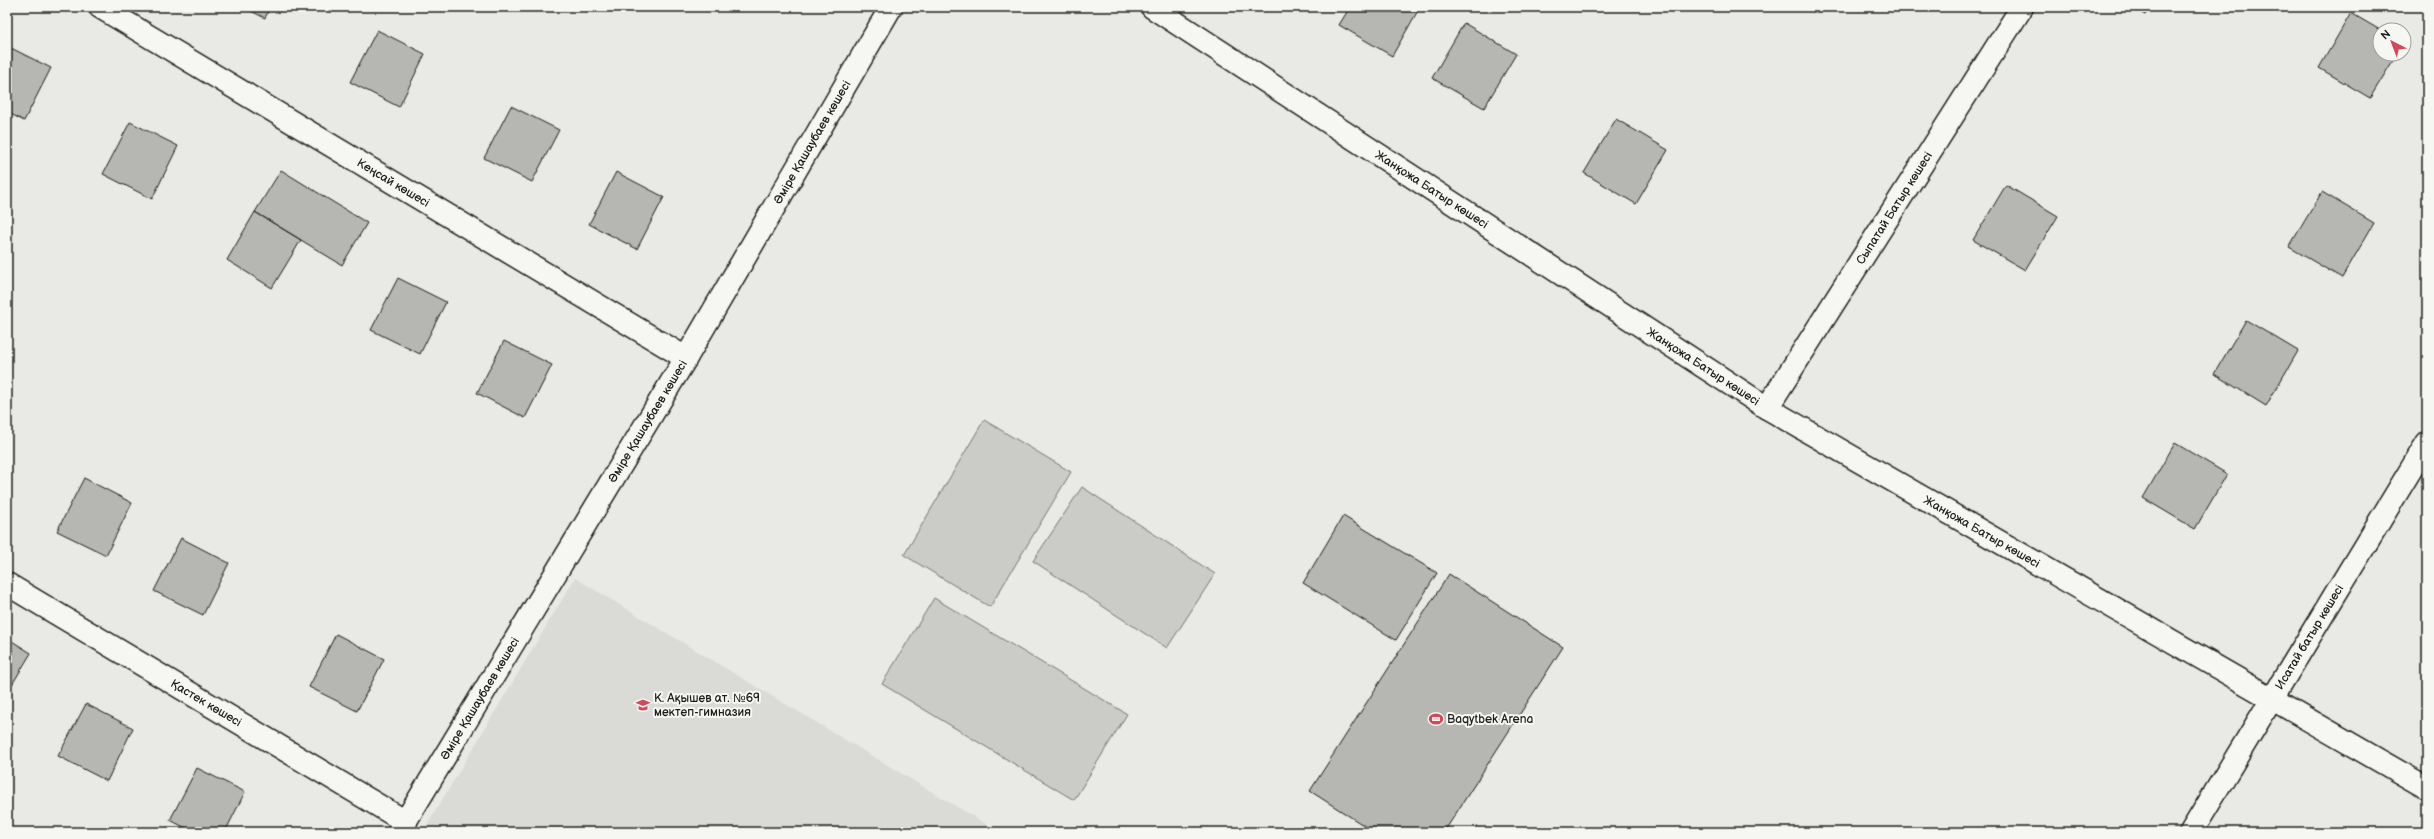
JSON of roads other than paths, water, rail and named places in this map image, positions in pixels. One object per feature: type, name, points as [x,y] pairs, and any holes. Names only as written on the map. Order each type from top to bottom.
[{"type":"street","name":"Кеңсай көшесі","points":[[100,7],[686,358]]},
{"type":"street","name":"Әміре Қашаубаев көшесі","points":[[402,827],[686,358],[891,7]]},
{"type":"street","name":"Жанқожа Батыр көшесі","points":[[1152,7],[1767,408],[2271,700],[2427,788]]},
{"type":"street","name":"Сыпатай Батыр көшесі","points":[[1767,408],[2022,7]]},
{"type":"street","name":"Исатай батыр көшесі","points":[[2191,832],[2427,443]]},
{"type":"street","name":"Қастек көшесі","points":[[7,584],[402,827]]},
{"type":"place","name":"К. Ақышев ат. №69 мектеп-гимназия","points":[[643,705]]},
{"type":"place","name":"Baqytbek Arena","points":[[1436,719]]}]
